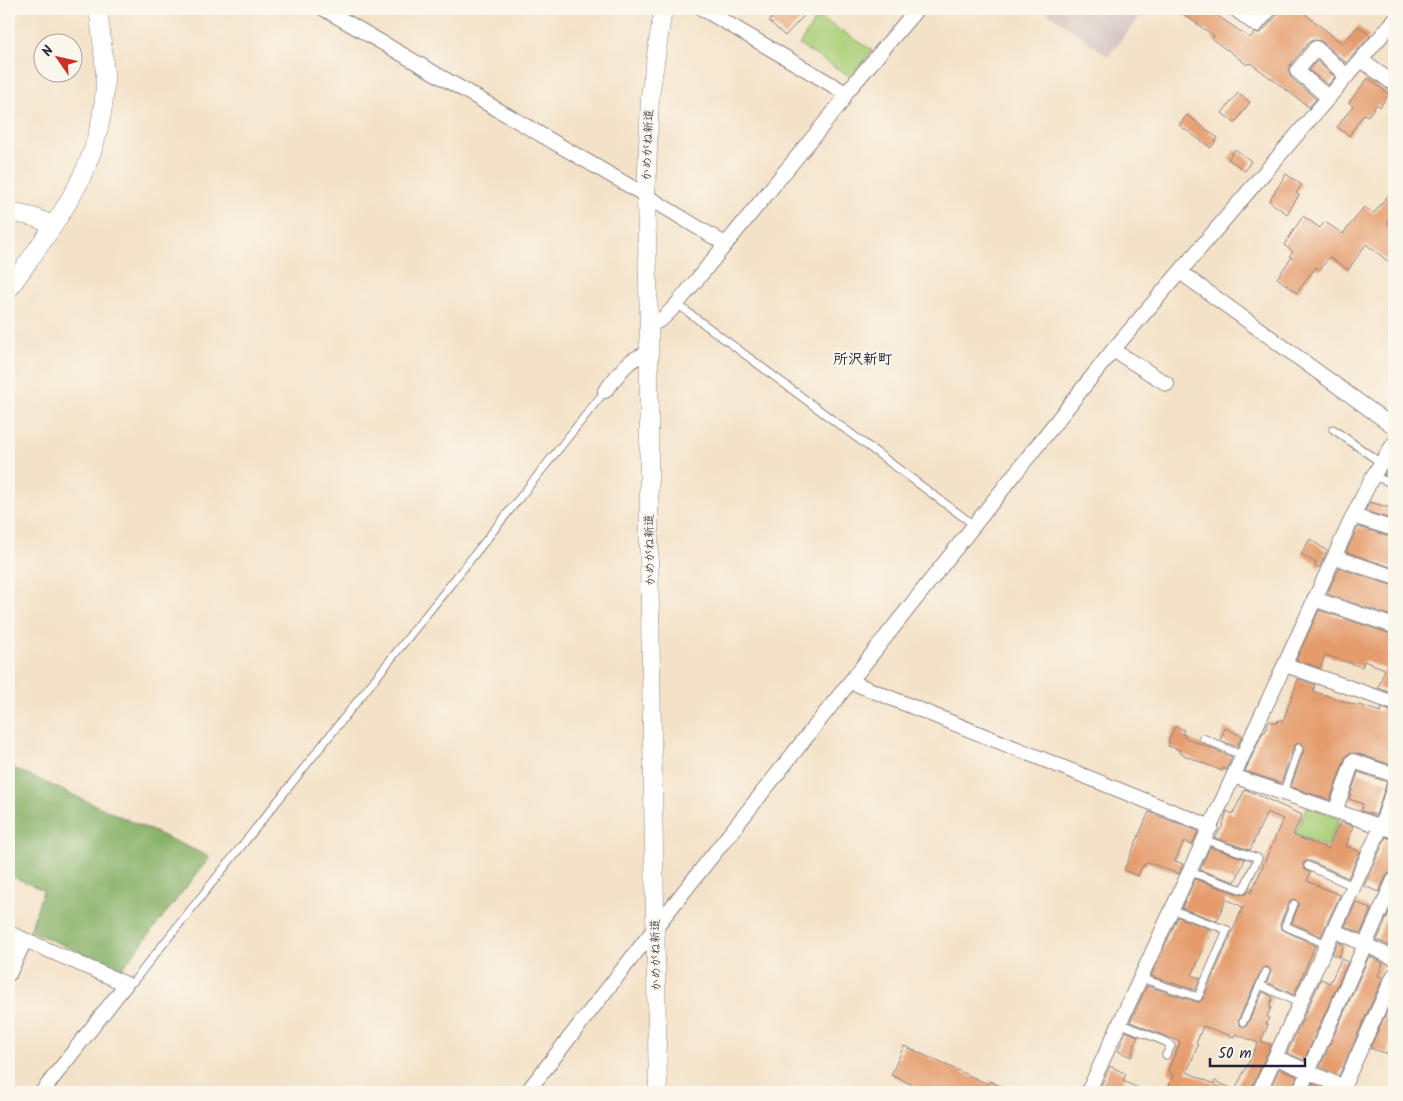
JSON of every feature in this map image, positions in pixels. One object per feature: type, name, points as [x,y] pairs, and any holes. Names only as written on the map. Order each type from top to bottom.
[{"type":"street","points":[[9,289],[68,204],[88,165],[99,132],[105,77],[98,9]]},
{"type":"street","points":[[324,9],[725,244]]},
{"type":"street","name":"かめがね新道","points":[[658,1092],[649,551],[649,324],[646,196],[650,96],[663,9]]},
{"type":"street","points":[[703,9],[846,92]]},
{"type":"street","points":[[649,324],[656,323],[662,319],[677,304],[841,103],[846,92],[917,9]]},
{"type":"street","points":[[1235,9],[1256,25],[1270,9]]},
{"type":"street","points":[[527,1092],[1113,350],[1394,21]]},
{"type":"street","points":[[1329,98],[1297,71],[1316,48],[1347,76]]},
{"type":"street","points":[[1361,60],[1394,84]]},
{"type":"street","points":[[9,213],[36,218],[45,221],[52,227]]},
{"type":"street","points":[[1180,272],[1394,427]]},
{"type":"street","points":[[1113,350],[1167,384]]},
{"type":"street","points":[[605,392],[629,362],[640,355],[649,354]]},
{"type":"street","points":[[1088,1092],[1353,516],[1373,476],[1394,443]]},
{"type":"street","points":[[1353,516],[1394,529]]},
{"type":"street","points":[[1334,557],[1394,576]]},
{"type":"street","points":[[1314,599],[1394,626]]},
{"type":"street","points":[[1285,665],[1394,703]]},
{"type":"street","points":[[851,682],[1211,827]]},
{"type":"street","points":[[1336,812],[1353,761],[1394,775]]},
{"type":"street","points":[[1233,776],[1388,829]]},
{"type":"street","points":[[1259,1092],[1353,886],[1388,829],[1394,787]]},
{"type":"street","points":[[1299,1092],[1394,880]]},
{"type":"street","points":[[1333,930],[1394,958]]},
{"type":"street","points":[[9,932],[126,984],[42,1092]]},
{"type":"street","points":[[9,974],[25,940]]},
{"type":"street","points":[[1275,1057],[1342,1090],[1394,975]]},
{"type":"lane","points":[[677,304],[974,525]]},
{"type":"lane","points":[[126,984],[132,982],[139,975],[605,392]]},
{"type":"lane","points":[[1333,429],[1381,463]]},
{"type":"lane","points":[[1373,476],[1394,484]]},
{"type":"lane","points":[[1203,738],[1243,756]]},
{"type":"lane","points":[[1283,794],[1299,748]]},
{"type":"lane","points":[[1190,872],[1243,890],[1258,858],[1205,840]]},
{"type":"lane","points":[[1308,866],[1353,886]]},
{"type":"lane","points":[[1294,904],[1285,926],[1326,944]]},
{"type":"lane","points":[[1140,978],[1198,997],[1227,930],[1173,910]]},
{"type":"lane","points":[[1243,1022],[1266,972]]},
{"type":"lane","points":[[1260,985],[1299,1003]]},
{"type":"lane","points":[[1119,1023],[1166,1042],[1171,1046],[1166,1055]]},
{"type":"shaded area","points":[[1043,9],[1146,9],[1108,56]]},
{"type":"green space","points":[[818,16],[872,50],[851,77],[799,45]]},
{"type":"green space","points":[[9,766],[210,857],[121,970],[30,931],[43,890],[9,875]]},
{"type":"green space","points":[[1307,806],[1340,818],[1327,847],[1295,835]]},
{"type":"building","points":[[780,9],[810,9],[785,36],[769,21]]},
{"type":"building","points":[[1176,9],[1223,9],[1218,16],[1250,38],[1254,33],[1263,31],[1277,15],[1279,9],[1299,9],[1343,44],[1358,26],[1370,36],[1346,63],[1321,41],[1314,40],[1309,42],[1288,70],[1291,78],[1316,99],[1309,107],[1252,64],[1249,63],[1247,65],[1212,39],[1214,36]]},
{"type":"building","points":[[1317,61],[1335,77],[1328,85],[1309,70]]},
{"type":"building","points":[[1368,78],[1389,94],[1380,107],[1377,104],[1368,116],[1364,114],[1349,136],[1337,127],[1353,106],[1349,103]]},
{"type":"building","points":[[1238,93],[1250,102],[1235,123],[1222,113]]},
{"type":"building","points":[[1187,115],[1218,138],[1211,148],[1179,125]]},
{"type":"building","points":[[1235,149],[1251,161],[1245,171],[1228,159]]},
{"type":"building","points":[[1286,174],[1302,185],[1296,193],[1299,195],[1287,214],[1269,201]]},
{"type":"building","points":[[1394,188],[1394,215],[1387,223],[1394,229],[1394,266],[1366,244],[1348,270],[1329,257],[1320,270],[1316,267],[1297,293],[1277,278],[1292,257],[1289,256],[1293,252],[1284,245],[1303,216],[1320,228],[1325,222],[1343,234],[1364,207],[1374,213]]},
{"type":"building","points":[[1394,459],[1394,471],[1391,477],[1384,475]]},
{"type":"building","points":[[1370,502],[1394,509],[1394,520],[1365,511]]},
{"type":"building","points":[[1358,527],[1394,538],[1394,568],[1346,552]]},
{"type":"building","points":[[1310,539],[1327,551],[1319,568],[1315,565],[1316,563],[1301,554]]},
{"type":"building","points":[[1339,568],[1394,586],[1394,617],[1327,594]]},
{"type":"building","points":[[1319,610],[1394,635],[1394,694],[1378,688],[1385,669],[1364,661],[1362,667],[1325,655],[1320,668],[1296,660]]},
{"type":"building","points":[[1298,679],[1315,685],[1313,691],[1381,712],[1382,708],[1394,712],[1394,766],[1356,753],[1348,754],[1330,800],[1291,787],[1304,750],[1301,743],[1294,746],[1281,783],[1245,771],[1269,721],[1277,723],[1278,720],[1283,721]]},
{"type":"building","points":[[1175,726],[1184,730],[1182,734],[1185,735],[1184,737],[1232,757],[1226,770],[1223,768],[1222,771],[1179,753],[1180,750],[1168,746]]},
{"type":"building","points":[[1225,728],[1242,736],[1237,747],[1220,740]]},
{"type":"building","points":[[1358,772],[1387,782],[1376,815],[1361,811],[1363,804],[1349,799]]},
{"type":"building","points":[[1245,789],[1302,815],[1293,835],[1328,849],[1340,822],[1353,826],[1346,846],[1360,852],[1348,878],[1310,861],[1303,863],[1304,869],[1310,873],[1307,881],[1340,895],[1321,936],[1292,923],[1299,903],[1294,899],[1289,902],[1280,924],[1281,929],[1317,946],[1315,946],[1294,995],[1267,982],[1271,971],[1268,967],[1263,968],[1238,1020],[1239,1025],[1246,1027],[1263,992],[1273,997],[1267,1017],[1269,1018],[1266,1024],[1268,1025],[1261,1041],[1271,1045],[1250,1092],[1210,1092],[1197,1087],[1195,1092],[1167,1092],[1173,1074],[1168,1072],[1168,1070],[1180,1042],[1130,1022],[1147,986],[1196,1002],[1203,999],[1243,907],[1226,899],[1217,921],[1182,908],[1195,879],[1241,895],[1246,894],[1248,891],[1251,893],[1283,819],[1267,812],[1250,850],[1215,838],[1222,827],[1227,811],[1233,814]],"holes":[[[1203,1026],[1234,1037],[1235,1034],[1258,1043],[1235,1090],[1215,1081],[1214,1084],[1187,1072],[1198,1045],[1196,1044]]]},
{"type":"building","points":[[1149,812],[1198,831],[1192,845],[1184,841],[1175,861],[1183,864],[1179,874],[1147,862],[1145,866],[1143,865],[1138,876],[1124,870]]},
{"type":"building","points":[[1386,837],[1394,840],[1394,869],[1386,876],[1379,892],[1364,886]]},
{"type":"building","points":[[1210,847],[1245,859],[1235,882],[1200,870]]},
{"type":"building","points":[[1394,901],[1394,948],[1377,940]]},
{"type":"building","points":[[1356,902],[1371,909],[1361,933],[1345,926]]},
{"type":"building","points":[[1178,917],[1212,930],[1192,975],[1200,978],[1195,990],[1151,976]]},
{"type":"building","points":[[1338,942],[1344,945],[1339,957],[1332,954]]},
{"type":"building","points":[[1369,956],[1383,963],[1378,976],[1383,978],[1339,1076],[1320,1067]]},
{"type":"building","points":[[1341,959],[1348,962],[1304,1060],[1287,1053],[1321,979],[1330,983]]},
{"type":"building","points":[[1394,996],[1394,1037],[1387,1054],[1370,1048]]},
{"type":"building","points":[[1126,1031],[1138,1036],[1131,1057],[1118,1051]]},
{"type":"building","points":[[904,1046],[988,1084],[990,1081],[1014,1092],[929,1092],[891,1075]]},
{"type":"building","points":[[1110,1066],[1126,1074],[1123,1081],[1147,1092],[1098,1092]]},
{"type":"building","points":[[1279,1069],[1297,1076],[1290,1092],[1269,1092]]},
{"type":"building","points":[[1313,1083],[1332,1092],[1308,1092]]},
{"type":"district","name":"所沢新町","points":[[863,360]]}]
